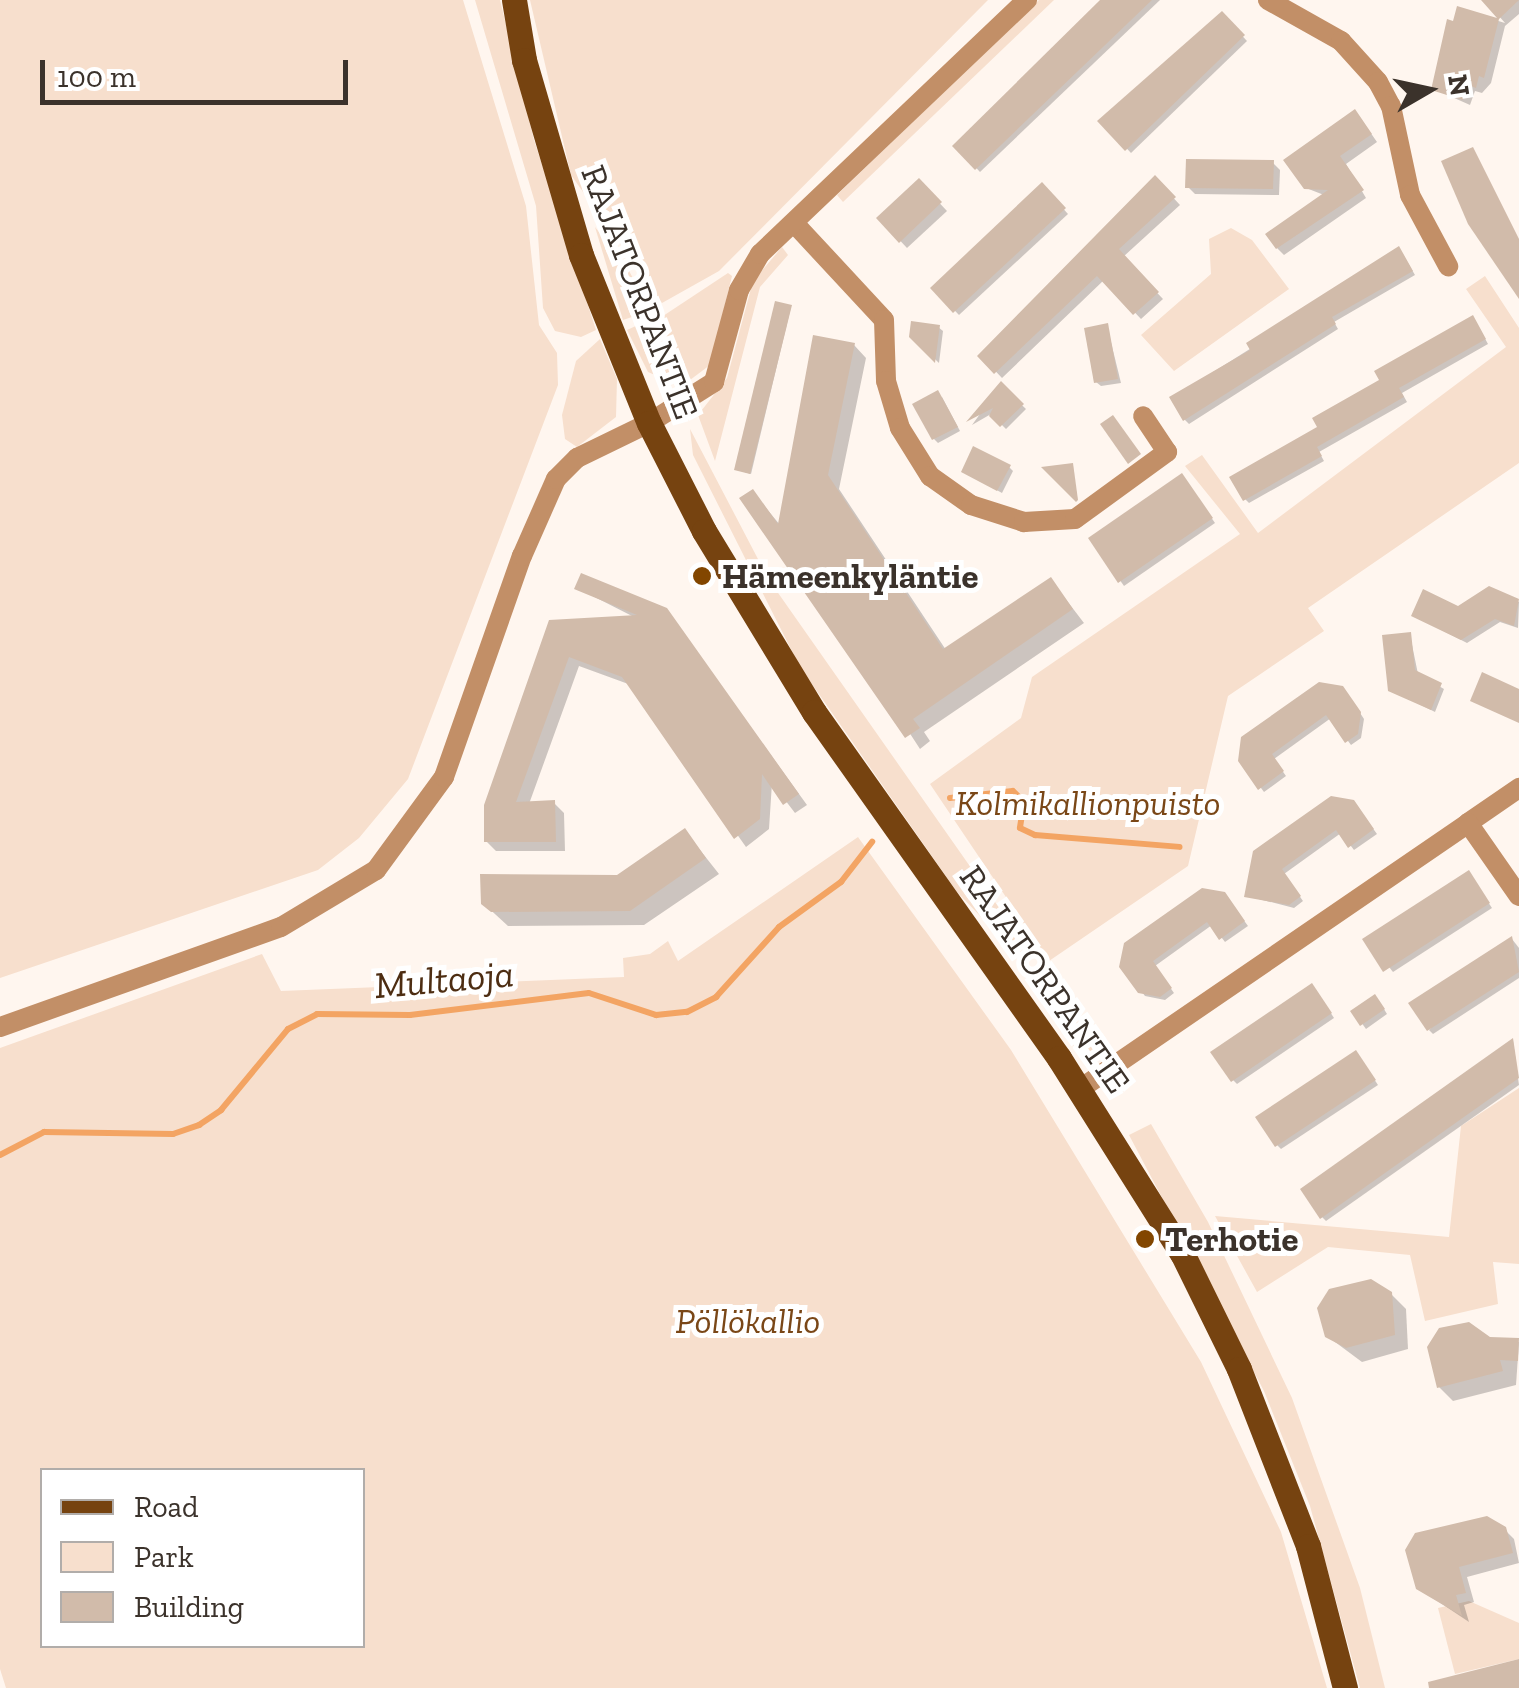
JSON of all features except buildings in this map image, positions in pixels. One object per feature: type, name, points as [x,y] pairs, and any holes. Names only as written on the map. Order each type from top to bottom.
[{"type":"main road","name":"RAJATORPANTIE","points":[[514,0],[524,60],[577,240],[650,423],[704,531],[814,712],[1080,1089],[1182,1252],[1239,1369],[1308,1546],[1344,1688]]},
{"type":"street","points":[[0,1027],[281,926],[376,870],[444,777],[522,556],[556,480],[577,458],[650,423],[714,382],[744,280],[760,254],[1027,0]]},
{"type":"street","points":[[1268,0],[1342,41],[1378,82],[1391,106],[1410,195],[1448,266]]},
{"type":"street","points":[[794,223],[884,320],[886,382],[900,428],[930,476],[970,505],[1024,522],[1075,520],[1167,452],[1143,416]]},
{"type":"street","points":[[1080,1089],[1519,788]]},
{"type":"street","points":[[1468,823],[1519,896]]},
{"type":"green space","points":[[0,0],[463,0],[526,206],[539,325],[557,353],[558,385],[408,779],[359,838],[318,870],[0,978]]},
{"type":"green space","points":[[475,0],[500,0],[534,140],[596,330],[581,337],[555,331],[543,308],[536,206]]},
{"type":"green space","points":[[530,0],[988,0],[719,271],[662,303],[571,175]]},
{"type":"green space","points":[[1039,0],[1054,0],[843,202],[837,195]]},
{"type":"green space","points":[[595,227],[628,269],[647,304],[644,313],[623,320]]},
{"type":"green space","points":[[1231,228],[1252,240],[1289,289],[1174,371],[1141,335],[1211,274],[1209,239]]},
{"type":"green space","points":[[782,247],[788,255],[760,287],[715,461],[698,415],[727,378],[753,281]]},
{"type":"green space","points":[[728,273],[732,276],[710,365],[686,383],[660,318]]},
{"type":"green space","name":"Kolmikallionpuisto","points":[[1485,276],[1519,328],[1519,463],[1308,608],[1324,631],[1228,696],[1188,866],[1049,961],[930,784],[1021,718],[1032,677],[1240,534],[1185,466],[1202,455],[1258,533],[1506,347],[1466,289]]},
{"type":"green space","points":[[638,325],[654,332],[676,384],[648,372],[627,330]]},
{"type":"green space","points":[[600,339],[617,379],[616,417],[577,447],[565,439],[562,415],[576,361]]},
{"type":"green space","points":[[690,429],[769,580],[1021,939],[1010,947],[957,892],[800,667],[693,455]]},
{"type":"green space","name":"Pöllökallio","points":[[858,837],[1011,1050],[1201,1362],[1281,1532],[1327,1688],[6,1688],[0,1669],[0,1048],[262,954],[281,991],[624,977],[623,958],[650,954],[668,941],[678,961]]},
{"type":"green space","points":[[1044,980],[1052,984],[1101,1057],[1074,1047],[1037,984]]},
{"type":"green space","points":[[1519,1088],[1519,1264],[1493,1262],[1498,1304],[1425,1321],[1410,1255],[1328,1247],[1257,1292],[1215,1216],[1449,1237],[1461,1126]]},
{"type":"green space","points":[[1151,1124],[1208,1222],[1292,1398],[1360,1588],[1385,1688],[1360,1688],[1310,1506],[1264,1391],[1129,1135]]},
{"type":"green space","points":[[1469,1601],[1519,1623],[1519,1659],[1455,1674],[1438,1608]]},
{"type":"waterway","name":"Multaoja","points":[[950,798],[1013,791],[1024,802],[1020,828],[1035,835],[1180,847]]},
{"type":"waterway","name":"Multaoja","points":[[0,1155],[44,1132],[173,1134],[199,1125],[221,1110],[288,1029],[317,1014],[410,1015],[589,993],[656,1015],[687,1012],[716,997],[779,927],[841,882],[872,842]]},
{"type":"place","name":"Hämeenkyläntie","points":[[702,576]]},
{"type":"place","name":"Terhotie","points":[[1145,1239]]}]
